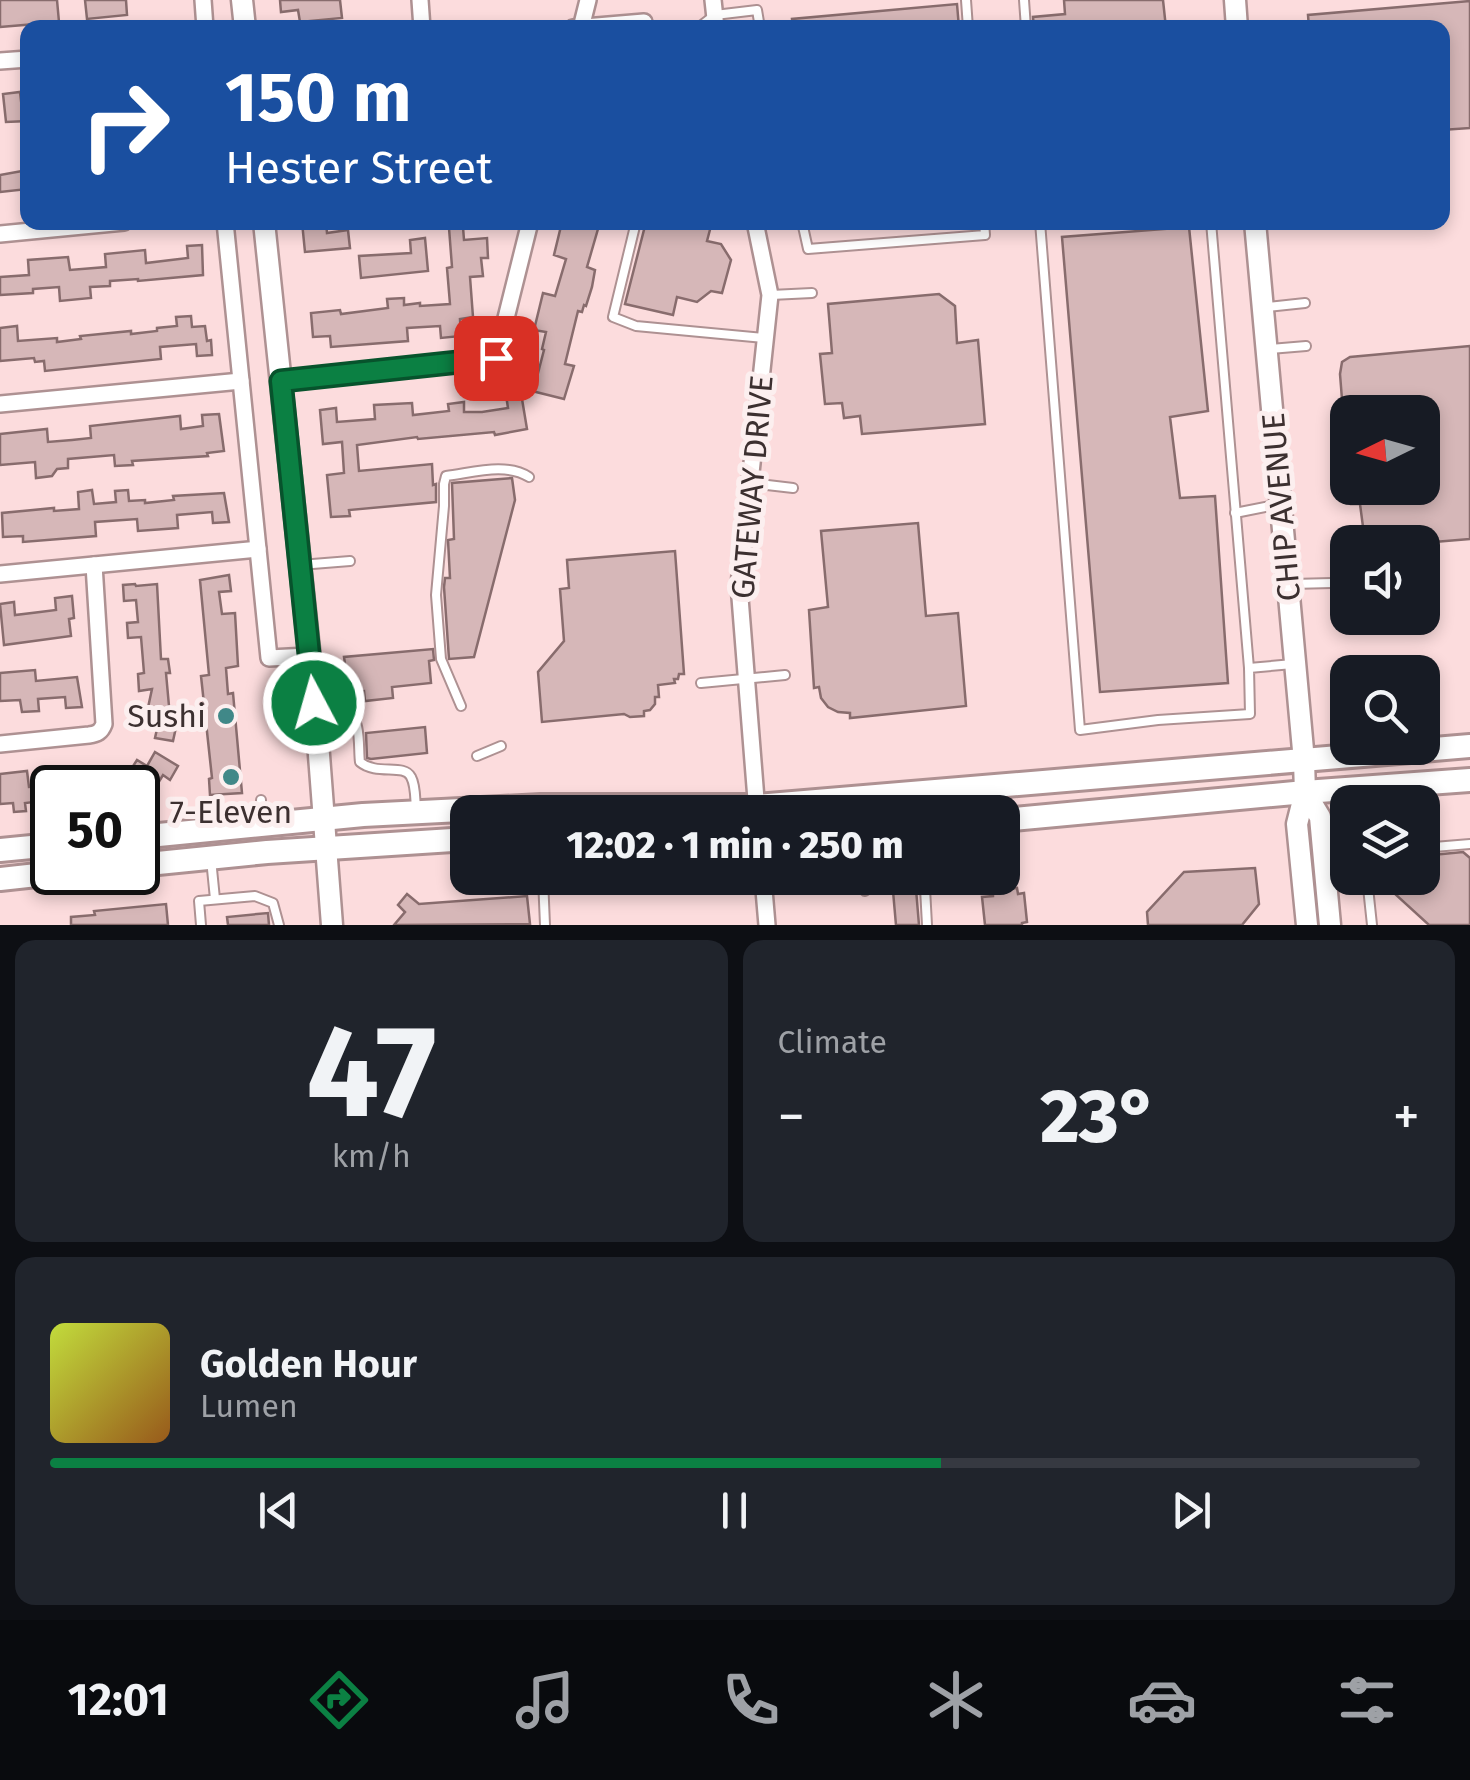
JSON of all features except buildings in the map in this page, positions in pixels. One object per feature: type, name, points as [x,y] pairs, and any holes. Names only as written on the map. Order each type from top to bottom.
[{"type":"main road","points":[[917,795],[1470,746]]},
{"type":"main road","points":[[1020,818],[1470,780]]},
{"type":"main road","points":[[160,834],[450,810]]},
{"type":"main road","points":[[160,863],[450,840]]},
{"type":"main road","points":[[0,850],[30,847]]},
{"type":"main road","points":[[0,879],[30,876]]},
{"type":"street","points":[[0,234],[41,230]]},
{"type":"street","points":[[226,230],[269,658],[309,656]]},
{"type":"street","points":[[265,230],[332,925]]},
{"type":"street","points":[[281,381],[496,358],[528,230]]},
{"type":"street","name":"GATEWAY DRIVE","points":[[756,795],[738,586],[770,296],[757,230]]},
{"type":"street","name":"CHIP AVENUE","points":[[1256,230],[1306,792]]},
{"type":"street","points":[[0,404],[242,381]]},
{"type":"street","points":[[0,574],[258,549]]},
{"type":"street","points":[[0,744],[96,734],[102,730],[94,565]]},
{"type":"street","points":[[1306,792],[1296,824],[1306,925]]},
{"type":"street","points":[[1306,792],[1320,817],[1330,925]]},
{"type":"street","points":[[764,895],[767,925]]},
{"type":"lane","points":[[715,14],[756,5]]},
{"type":"lane","points":[[634,230],[613,317],[636,326],[766,338]]},
{"type":"lane","points":[[804,230],[808,249],[985,235],[985,230]]},
{"type":"lane","points":[[1041,230],[1080,730],[1250,714],[1212,230]]},
{"type":"lane","points":[[770,296],[812,293]]},
{"type":"lane","points":[[1262,307],[1305,303]]},
{"type":"lane","points":[[1266,350],[1306,346]]},
{"type":"lane","points":[[461,706],[441,660],[436,595],[446,476],[509,468],[528,476]]},
{"type":"lane","points":[[750,483],[793,488]]},
{"type":"lane","points":[[1236,513],[1280,504]]},
{"type":"lane","points":[[300,565],[350,561]]},
{"type":"lane","points":[[1288,584],[1330,583]]},
{"type":"lane","points":[[1249,668],[1296,664]]},
{"type":"lane","points":[[701,683],[785,675]]},
{"type":"lane","points":[[280,706],[352,715],[360,762],[371,770],[404,769],[409,773],[416,812]]},
{"type":"lane","points":[[476,756],[501,746]]},
{"type":"lane","points":[[260,800],[261,824]]},
{"type":"lane","points":[[1440,846],[1470,844]]},
{"type":"lane","points":[[211,857],[215,899]]},
{"type":"lane","points":[[544,895],[545,925]]},
{"type":"lane","points":[[925,895],[927,925]]},
{"type":"lane","points":[[1368,895],[1372,925]]},
{"type":"lane","points":[[201,925],[198,901],[263,897],[273,902],[279,925]]},
{"type":"place","name":"Sushi","points":[[226,716]]},
{"type":"place","name":"7-Eleven","points":[[231,777]]},
{"type":"route","points":[[314,703],[281,381],[496,358]]}]
